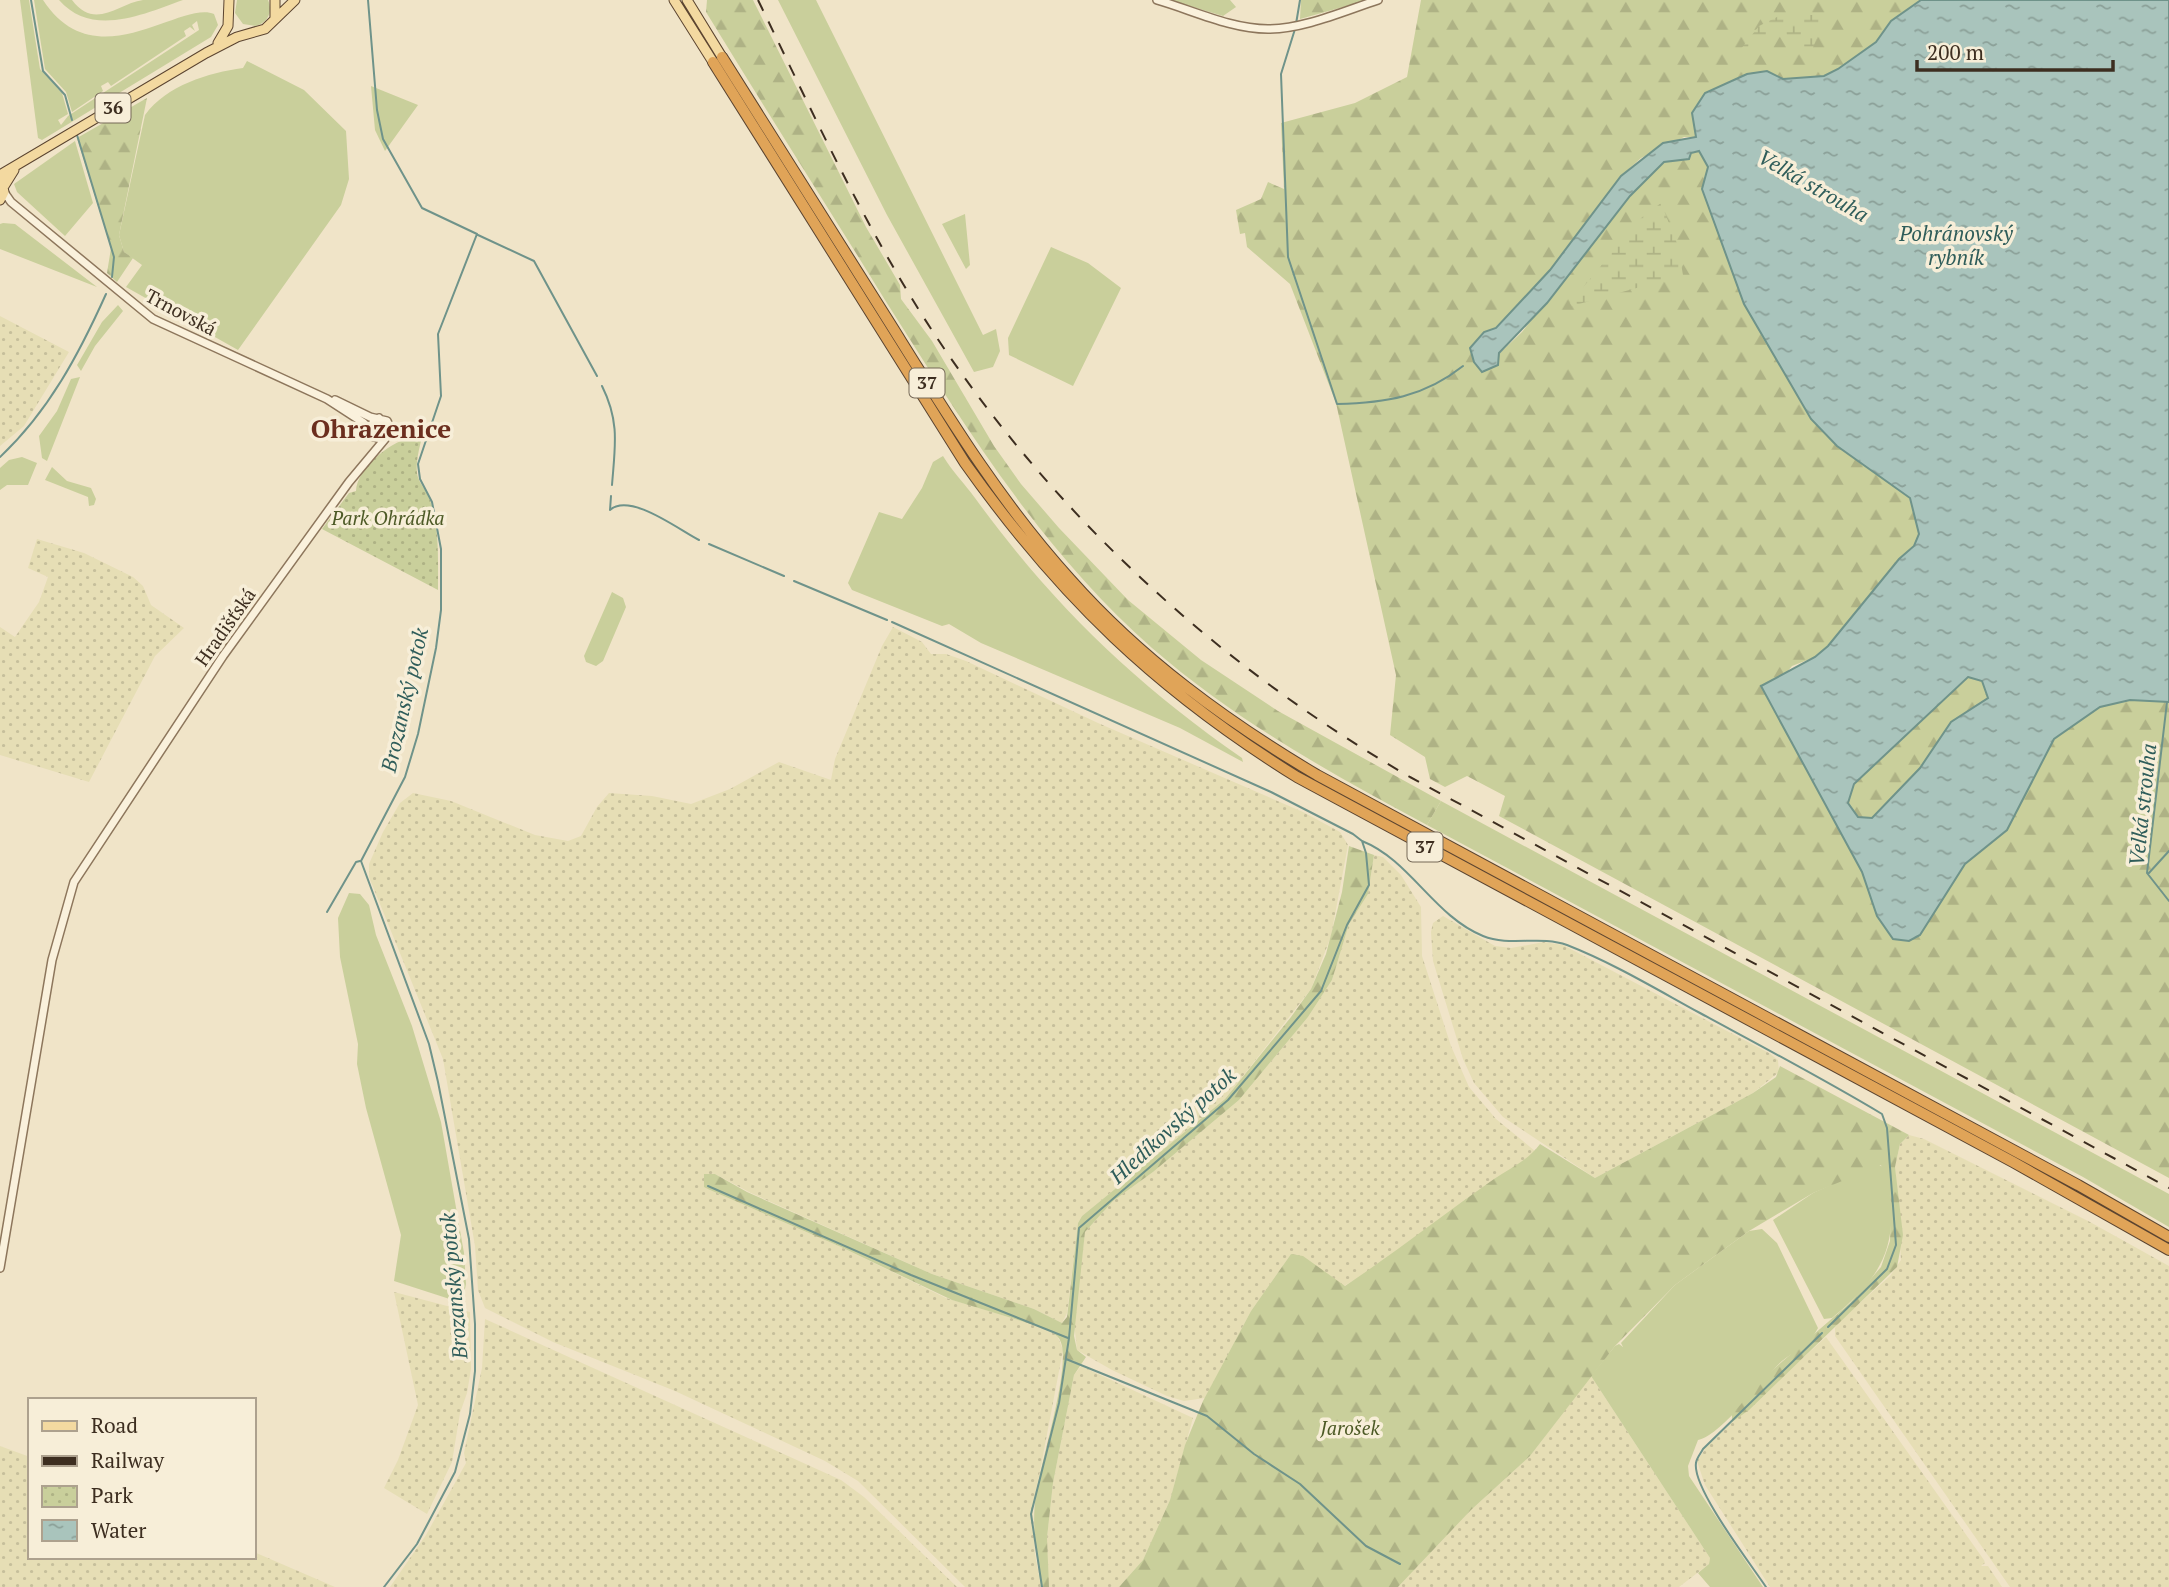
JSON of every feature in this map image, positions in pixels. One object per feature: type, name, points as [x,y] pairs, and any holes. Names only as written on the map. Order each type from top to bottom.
[{"type":"highway","name":"37","points":[[717,60],[990,480],[1078,589],[1145,654],[1187,689],[1237,725],[1317,775],[2066,1178],[2169,1237]]},
{"type":"highway","name":"37","points":[[717,60],[986,493],[1069,595],[1159,681],[1251,749],[1297,777],[2013,1162],[2169,1250]]},
{"type":"main road","name":"36","points":[[206,53],[223,38],[229,17],[229,0]]},
{"type":"main road","points":[[272,23],[276,11],[275,0]]},
{"type":"main road","name":"36","points":[[0,175],[206,53],[250,33],[263,31],[295,0]]},
{"type":"main road","name":"37","points":[[672,0],[717,60]]},
{"type":"main road","name":"37","points":[[689,0],[717,60]]},
{"type":"main road","points":[[229,17],[238,29],[250,33]]},
{"type":"main road","name":"36","points":[[2,192],[21,164]]},
{"type":"street","points":[[1157,0],[1239,25],[1271,29],[1300,24],[1378,0]]},
{"type":"street","name":"Trnovská","points":[[2,192],[153,319],[379,418]]},
{"type":"street","name":"Trnovská","points":[[317,393],[360,420],[370,432]]},
{"type":"street","points":[[379,418],[391,426],[385,439],[377,439],[370,432],[373,422],[379,418]]},
{"type":"street","name":"Hradišťská","points":[[349,482],[365,456],[370,432]]},
{"type":"street","name":"Hradišťská","points":[[0,1268],[52,960],[74,881],[223,656],[349,482],[385,439]]},
{"type":"shaded area","points":[[0,316],[69,352],[24,426],[0,446]]},
{"type":"shaded area","points":[[37,539],[84,553],[133,577],[143,586],[151,605],[184,628],[155,656],[89,782],[0,755],[0,627],[15,637],[39,602],[48,577],[28,568]]},
{"type":"shaded area","points":[[893,627],[922,642],[931,654],[946,654],[966,661],[1098,723],[1303,812],[1340,832],[1348,845],[1331,936],[1311,989],[1225,1099],[1082,1216],[1078,1223],[1067,1313],[1062,1323],[1034,1309],[932,1274],[751,1193],[715,1174],[704,1174],[710,1190],[841,1247],[946,1298],[1044,1328],[1057,1335],[1063,1350],[1033,1508],[1035,1554],[1041,1587],[965,1587],[858,1481],[825,1461],[675,1391],[553,1342],[485,1308],[478,1290],[475,1246],[443,1059],[369,877],[369,864],[383,832],[400,803],[413,793],[451,801],[535,835],[568,841],[581,836],[597,807],[609,793],[652,796],[691,804],[730,789],[779,762],[831,780],[835,759],[882,646]]},
{"type":"shaded area","points":[[1374,855],[1383,857],[1401,875],[1421,907],[1422,956],[1451,1046],[1469,1087],[1496,1119],[1535,1151],[1530,1158],[1495,1179],[1380,1265],[1344,1286],[1291,1254],[1251,1311],[1205,1398],[1184,1401],[1167,1396],[1077,1350],[1074,1322],[1085,1232],[1113,1201],[1153,1172],[1239,1100],[1308,1017],[1332,980],[1349,924],[1368,894]]},
{"type":"shaded area","points":[[1443,916],[1495,946],[1511,948],[1544,942],[1563,945],[1769,1053],[1778,1060],[1779,1072],[1753,1093],[1595,1178],[1503,1117],[1474,1083],[1463,1059],[1433,961],[1433,923]]},
{"type":"shaded area","points":[[1909,1135],[1924,1139],[2090,1222],[2169,1266],[2169,1587],[2010,1587],[1835,1336],[1835,1328],[1840,1321],[1890,1276],[1901,1260],[1895,1167],[1900,1144]]},
{"type":"shaded area","points":[[394,1292],[470,1312],[471,1369],[467,1393],[460,1413],[452,1462],[427,1514],[384,1488],[398,1460],[418,1405]]},
{"type":"shaded area","points":[[485,1319],[841,1480],[864,1497],[957,1587],[390,1587],[426,1535],[466,1463],[464,1453],[482,1368]]},
{"type":"shaded area","points":[[1826,1337],[1984,1560],[1985,1563],[1981,1566],[1988,1566],[2002,1587],[1770,1587],[1705,1485],[1697,1461],[1709,1443]]},
{"type":"shaded area","points":[[1081,1366],[1193,1418],[1170,1500],[1143,1560],[1119,1587],[1049,1587],[1047,1538],[1053,1483],[1074,1375]]},
{"type":"shaded area","points":[[1591,1376],[1710,1558],[1709,1564],[1679,1587],[1398,1587],[1471,1510],[1530,1456]]},
{"type":"shaded area","points":[[0,1446],[28,1456],[28,1559],[256,1559],[256,1553],[335,1587],[0,1587]]},
{"type":"green space","points":[[20,0],[29,0],[40,69],[62,93],[68,114],[58,120],[61,125],[68,116],[199,30],[197,21],[192,25],[195,31],[190,27],[184,31],[186,36],[111,86],[108,82],[101,86],[103,91],[72,112],[66,92],[45,69],[34,0],[43,0],[64,23],[87,34],[111,36],[136,32],[199,13],[214,14],[218,25],[211,37],[42,140],[38,138]]},
{"type":"green space","points":[[59,0],[72,0],[89,14],[98,14],[143,0],[183,0],[119,20],[102,20],[87,18],[72,11]]},
{"type":"green space","points":[[237,0],[268,0],[268,16],[256,26],[243,24],[235,13]]},
{"type":"green space","points":[[707,0],[753,0],[866,227],[900,285],[901,299],[932,341],[994,446],[1021,484],[1059,528],[1128,600],[1201,660],[1278,711],[1441,801],[1427,825],[1319,765],[1216,699],[1152,648],[1074,569],[1006,484],[944,393],[706,12]]},
{"type":"green space","points":[[778,0],[816,0],[983,335],[996,329],[1000,351],[993,367],[974,372],[887,215]]},
{"type":"green space","points":[[1170,0],[1230,0],[1236,7],[1223,16]]},
{"type":"green space","points":[[1301,0],[1368,0],[1300,19]]},
{"type":"green space","points":[[1421,0],[1921,0],[1891,21],[1876,42],[1824,76],[1783,79],[1767,71],[1747,74],[1705,93],[1692,113],[1696,137],[1684,137],[1641,158],[1621,176],[1550,270],[1496,328],[1484,332],[1470,348],[1474,362],[1499,354],[1522,332],[1630,196],[1664,162],[1689,159],[1691,153],[1698,150],[1708,167],[1714,222],[1744,304],[1811,419],[1837,446],[1910,498],[1919,534],[1914,547],[1899,559],[1828,646],[1815,657],[1792,666],[1766,697],[1777,710],[1862,872],[1877,915],[1920,935],[1965,864],[2007,830],[2054,739],[2100,707],[2130,700],[2169,702],[2169,1178],[1499,816],[1505,796],[1467,776],[1445,787],[1430,779],[1425,757],[1390,735],[1396,675],[1336,403],[1290,284],[1247,247],[1245,233],[1240,234],[1236,210],[1261,199],[1268,182],[1284,189],[1281,123],[1355,103],[1407,77]]},
{"type":"green space","points":[[1781,15],[1825,15],[1808,61],[1783,30],[1776,28],[1767,36],[1766,43],[1725,69],[1759,26]]},
{"type":"green space","points":[[247,61],[304,90],[346,131],[349,179],[341,205],[238,350],[126,287],[142,265],[124,252],[119,235],[145,115],[176,88],[202,77],[243,68]]},
{"type":"green space","points":[[371,86],[418,105],[385,151],[375,130]]},
{"type":"green space","points":[[147,98],[119,235],[124,252],[133,258],[117,282],[107,273],[111,248],[77,138]]},
{"type":"green space","points":[[75,141],[93,203],[65,236],[17,192],[14,184]]},
{"type":"green space","points":[[1661,203],[1678,246],[1683,275],[1572,306],[1570,303],[1641,218]]},
{"type":"green space","points":[[965,214],[970,265],[966,269],[942,224]]},
{"type":"green space","points":[[0,224],[15,224],[97,287],[0,249]]},
{"type":"green space","points":[[1051,247],[1088,263],[1121,288],[1073,386],[1009,355],[1008,338]]},
{"type":"green space","points":[[118,305],[123,311],[95,346],[81,371],[77,365],[102,322]]},
{"type":"green space","points":[[80,377],[47,461],[42,458],[39,436],[57,411],[71,379]]},
{"type":"green space","name":"Park Ohrádka","points":[[410,438],[421,441],[417,475],[434,513],[438,590],[322,529],[349,493],[356,491],[362,474],[375,458],[392,445]]},
{"type":"green space","points":[[943,456],[1034,573],[1097,640],[1130,671],[1242,758],[1243,762],[1180,728],[981,643],[949,624],[942,626],[852,590],[848,583],[879,512],[902,519],[922,488],[933,462]]},
{"type":"green space","points":[[22,457],[37,463],[28,485],[7,485],[0,490],[0,468],[9,460]]},
{"type":"green space","points":[[52,467],[67,481],[91,488],[96,499],[94,505],[89,506],[88,497],[45,480]]},
{"type":"green space","points":[[612,592],[623,598],[626,607],[603,661],[596,666],[586,662],[584,656]]},
{"type":"green space","points":[[1968,677],[1982,681],[1988,698],[1951,722],[1920,768],[1872,819],[1858,817],[1848,803],[1854,784]]},
{"type":"green space","points":[[1441,801],[2169,1194],[2169,1227],[2083,1177],[1427,825]]},
{"type":"green space","points":[[1349,846],[1374,855],[1368,894],[1349,924],[1332,980],[1308,1017],[1239,1100],[1153,1172],[1113,1201],[1085,1232],[1074,1336],[1077,1350],[1086,1357],[1074,1375],[1053,1483],[1047,1538],[1049,1587],[1041,1587],[1034,1518],[1039,1480],[1061,1377],[1062,1346],[1058,1337],[1044,1328],[952,1300],[841,1247],[710,1190],[704,1187],[704,1174],[715,1174],[747,1192],[932,1274],[1034,1309],[1062,1323],[1067,1317],[1078,1223],[1082,1216],[1225,1099],[1311,989],[1326,954],[1342,892]]},
{"type":"green space","points":[[349,893],[360,894],[369,905],[376,935],[412,1026],[441,1122],[464,1253],[466,1284],[462,1303],[394,1281],[401,1235],[366,1108],[357,1064],[358,1044],[340,957],[338,918]]},
{"type":"green space","name":"Jarošek","points":[[1780,1066],[1909,1135],[1900,1144],[1895,1167],[1903,1235],[1897,1267],[1749,1410],[1732,1422],[1732,1414],[1768,1374],[1850,1303],[1881,1267],[1890,1241],[1891,1202],[1881,1165],[1813,1193],[1749,1231],[1675,1285],[1615,1346],[1530,1456],[1471,1510],[1398,1587],[1119,1587],[1143,1560],[1170,1500],[1185,1445],[1203,1401],[1251,1311],[1291,1254],[1303,1256],[1345,1286],[1524,1159],[1540,1144],[1595,1178],[1753,1093],[1776,1077]]},
{"type":"green space","points":[[1877,1164],[1883,1167],[1891,1203],[1889,1239],[1885,1254],[1859,1294],[1832,1318],[1824,1319],[1773,1220],[1813,1193]]},
{"type":"green space","points":[[1762,1229],[1777,1243],[1818,1328],[1807,1342],[1774,1369],[1718,1429],[1698,1440],[1688,1466],[1689,1476],[1763,1587],[1710,1587],[1698,1573],[1709,1564],[1710,1558],[1591,1376],[1615,1346],[1619,1344],[1623,1347],[1621,1343],[1675,1285],[1749,1231]]},
{"type":"water","name":"Pohránovský rybník","points":[[1921,0],[2169,0],[2169,702],[2130,700],[2100,707],[2054,739],[2007,830],[1965,864],[1920,935],[1909,941],[1893,939],[1877,916],[1862,872],[1761,686],[1815,657],[1828,646],[1899,559],[1914,546],[1919,534],[1910,498],[1837,446],[1811,419],[1744,304],[1702,189],[1708,167],[1699,151],[1691,153],[1689,159],[1664,162],[1630,196],[1547,303],[1499,353],[1498,365],[1482,372],[1474,362],[1470,348],[1484,332],[1496,328],[1550,270],[1621,176],[1663,143],[1696,137],[1692,113],[1705,93],[1747,74],[1767,71],[1783,79],[1824,76],[1876,42],[1891,21]],"holes":[[[1968,677],[1982,681],[1988,698],[1951,722],[1920,768],[1872,818],[1858,817],[1848,803],[1854,784]]]},
{"type":"waterway","points":[[31,0],[43,71],[65,95],[72,120]]},
{"type":"waterway","name":"Brozanský potok","points":[[368,0],[377,110],[383,139],[422,208],[477,234],[438,334],[441,396],[418,464],[420,479],[432,502],[441,549],[441,610],[436,648],[418,734],[405,777],[361,861],[429,1044],[438,1082],[469,1239],[475,1324],[475,1371],[470,1414],[455,1472],[417,1544],[384,1587]]},
{"type":"waterway","name":"Velká strouha","points":[[1296,24],[1300,0]]},
{"type":"waterway","name":"Velká strouha","points":[[1295,29],[1281,74],[1288,257],[1337,404],[1388,400],[1403,396],[1434,385],[1463,366]]},
{"type":"waterway","points":[[77,135],[114,257],[112,277]]},
{"type":"waterway","name":"Hledíkovský potok","points":[[478,235],[534,261],[597,376]]},
{"type":"waterway","points":[[0,457],[48,401],[85,338],[106,294]]},
{"type":"waterway","name":"Hledíkovský potok","points":[[602,386],[614,423],[612,485]]},
{"type":"waterway","name":"Hledíkovský potok","points":[[611,496],[610,510],[619,506],[642,509],[699,540]]},
{"type":"waterway","name":"Hledíkovský potok","points":[[709,544],[784,576]]},
{"type":"waterway","name":"Hledíkovský potok","points":[[794,581],[887,620]]},
{"type":"waterway","name":"Hledíkovský potok","points":[[892,622],[1271,792],[1353,834],[1362,841],[1366,853],[1369,885],[1347,925],[1321,991],[1228,1100],[1079,1228],[1069,1338],[1059,1403],[1031,1514],[1042,1587]]},
{"type":"waterway","name":"Velká strouha","points":[[2167,702],[2147,873],[2169,901]]},
{"type":"waterway","points":[[1362,841],[1394,861],[1450,915],[1483,936],[1504,941],[1557,942],[1584,952],[1618,968],[1882,1114],[1887,1128],[1896,1245],[1887,1269],[1828,1327]]},
{"type":"waterway","points":[[2148,874],[2169,851]]},
{"type":"waterway","points":[[327,912],[356,862],[360,861]]},
{"type":"waterway","points":[[708,1186],[911,1275],[1068,1338]]},
{"type":"waterway","points":[[1766,1587],[1712,1507],[1697,1475],[1696,1461],[1703,1449],[1822,1333]]},
{"type":"waterway","points":[[1066,1359],[1207,1416],[1254,1454],[1300,1484],[1366,1546],[1400,1564]]},
{"type":"railway","points":[[758,0],[878,241],[924,318],[972,388],[1024,455],[1080,518],[1140,577],[1203,632],[1269,684],[1410,777],[2169,1188]]},
{"type":"district","name":"Ohrazenice","points":[[381,429]]}]
